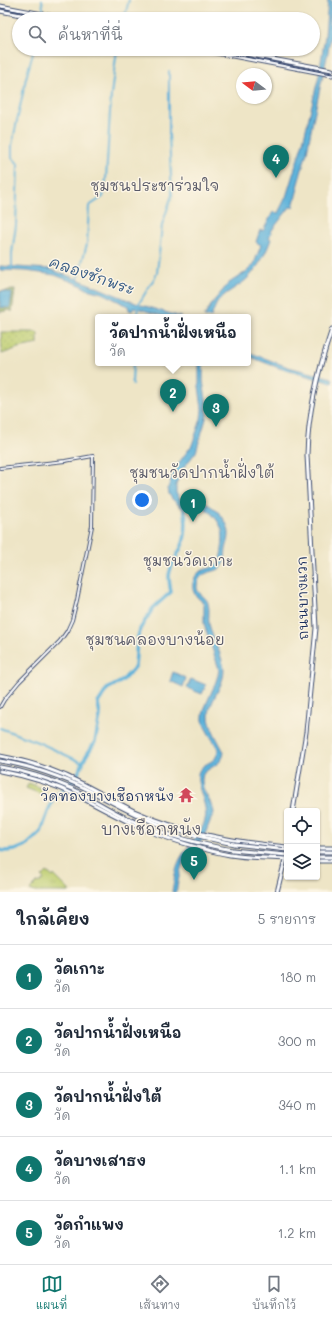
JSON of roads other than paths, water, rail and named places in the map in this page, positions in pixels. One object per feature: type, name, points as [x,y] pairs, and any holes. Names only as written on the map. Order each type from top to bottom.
[{"type":"main road","points":[[0,8],[26,11]]},
{"type":"main road","points":[[0,8],[32,12]]},
{"type":"main road","points":[[0,8],[12,12]]},
{"type":"main road","points":[[5,9],[14,12]]},
{"type":"main road","points":[[234,56],[332,75]]},
{"type":"main road","points":[[255,56],[332,70]]},
{"type":"main road","name":"ถนนบางแวก","points":[[293,808],[306,732],[316,632],[307,455],[308,434],[316,383],[332,329]]},
{"type":"main road","points":[[0,756],[29,764],[67,779],[151,818],[192,833]]},
{"type":"main road","points":[[0,761],[28,767],[67,779]]},
{"type":"main road","points":[[0,769],[74,790],[138,823],[200,848],[229,855],[284,859]]},
{"type":"main road","points":[[0,769],[36,775],[148,831],[184,842],[232,850],[284,855]]},
{"type":"main road","points":[[78,784],[153,822],[234,844],[284,851]]},
{"type":"main road","points":[[105,796],[119,806]]},
{"type":"main road","points":[[99,807],[117,812]]},
{"type":"main road","points":[[205,836],[284,847]]},
{"type":"main road","points":[[264,858],[276,857],[279,853],[278,849],[266,844]]},
{"type":"main road","points":[[320,848],[332,848]]},
{"type":"main road","points":[[320,852],[332,852]]},
{"type":"main road","points":[[320,857],[332,857]]},
{"type":"main road","points":[[320,861],[332,861]]},
{"type":"main road","points":[[277,892],[284,866]]},
{"type":"street","points":[[0,468],[65,461],[94,456],[92,526],[72,620],[60,641],[20,682],[4,700],[0,707]]},
{"type":"water","points":[[328,0],[332,0],[330,23],[331,33],[328,52],[307,152],[293,207],[290,207],[272,230],[269,238],[271,239],[267,250],[252,274],[219,300],[212,314],[206,314],[213,302],[229,283],[246,272],[254,264],[261,245],[256,242],[260,230],[263,231],[273,212],[278,213],[286,197],[303,142],[319,75],[325,36]]},
{"type":"water","points":[[0,266],[49,269],[138,304],[171,314],[156,314],[134,307],[132,311],[129,310],[128,306],[102,293],[87,289],[55,275],[26,271],[0,270]]},
{"type":"water","points":[[0,292],[12,293],[9,308],[0,307]]},
{"type":"water","points":[[251,353],[288,367],[332,378],[332,383],[279,368],[251,357]]},
{"type":"water","points":[[199,366],[203,366],[203,381],[207,415],[196,452],[181,471],[176,485],[176,493],[183,501],[198,501],[212,507],[224,519],[229,530],[225,561],[222,567],[204,574],[198,581],[197,586],[198,591],[208,603],[209,624],[223,664],[223,678],[212,703],[209,720],[224,752],[219,763],[203,774],[202,785],[214,813],[201,842],[186,857],[180,871],[176,892],[172,892],[178,863],[201,830],[205,820],[205,807],[198,781],[199,771],[204,765],[216,757],[218,749],[207,731],[203,721],[203,715],[216,682],[219,669],[204,624],[204,603],[195,594],[193,583],[195,577],[201,571],[215,566],[218,563],[221,557],[223,537],[222,530],[215,518],[204,508],[194,505],[181,507],[172,499],[168,488],[175,468],[192,445],[201,419],[202,409],[199,386]]},
{"type":"water","points":[[173,672],[186,678],[183,687],[170,681]]},
{"type":"water","points":[[191,679],[206,685],[202,694],[187,688]]},
{"type":"waterway","points":[[42,0],[43,12]]},
{"type":"waterway","points":[[126,12],[129,0]]},
{"type":"waterway","points":[[12,268],[12,253],[16,225],[18,164],[12,157],[12,145],[32,56]]},
{"type":"waterway","name":"คลองชักพระ","points":[[77,280],[87,244],[89,206],[103,197],[106,179],[111,95],[116,56]]},
{"type":"waterway","points":[[137,314],[138,305],[157,273],[162,225],[172,195],[169,135],[169,71]]},
{"type":"waterway","points":[[133,366],[133,385]]},
{"type":"waterway","points":[[0,850],[15,850],[27,845],[41,832],[53,798],[76,778],[86,756],[95,742],[100,716],[98,703],[107,689],[122,681],[135,667],[137,641],[140,629],[153,608],[171,592],[169,578],[170,572],[183,543],[185,534],[186,517],[181,503]]},
{"type":"waterway","points":[[0,728],[40,743],[83,763]]},
{"type":"railway","points":[[0,8],[21,12]]},
{"type":"railway","points":[[241,56],[332,74]]},
{"type":"place","name":"วัดบางเสาธง","points":[[276,178]]},
{"type":"place","name":"วัดปากน้ำฝั่งเหนือ","points":[[173,412]]},
{"type":"place","name":"วัดปากน้ำฝั่งใต้","points":[[216,427]]},
{"type":"place","name":"วัดเกาะ","points":[[193,522]]},
{"type":"place","name":"วัดทองบางเชือกหนัง","points":[[186,795]]},
{"type":"place","name":"วัดกำแพง","points":[[194,880]]},
{"type":"district","name":"ชุมชนประชาร่วมใจ","points":[[155,185]]},
{"type":"district","name":"ชุมชนวัดปากน้ำฝั่งใต้","points":[[202,472]]},
{"type":"district","name":"ชุมชนวัดเกาะ","points":[[188,560]]},
{"type":"district","name":"ชุมชนคลองบางน้อย","points":[[155,639]]},
{"type":"district","name":"บางเชือกหนัง","points":[[151,828]]}]
